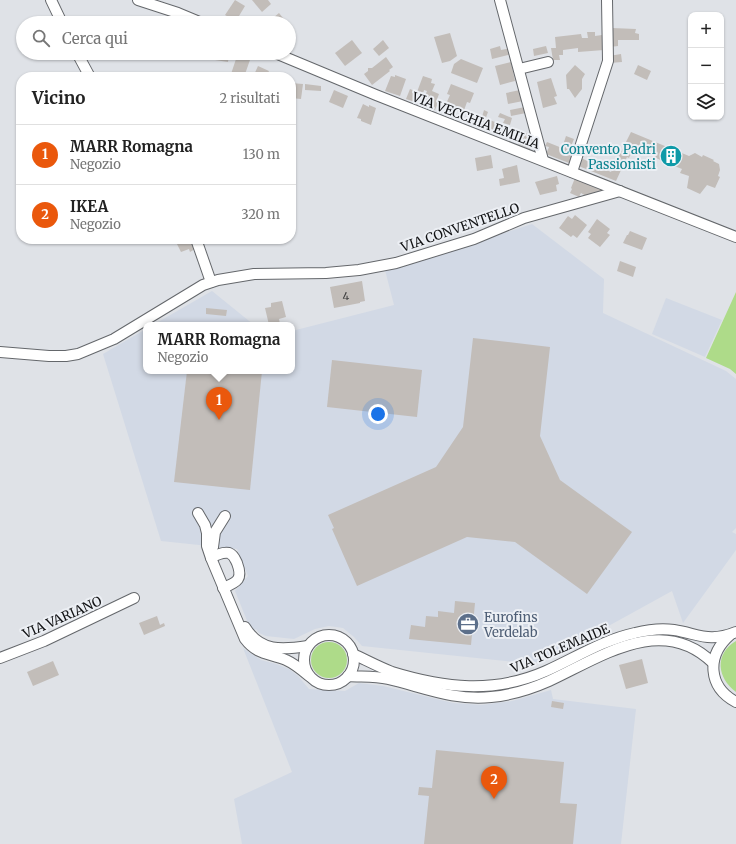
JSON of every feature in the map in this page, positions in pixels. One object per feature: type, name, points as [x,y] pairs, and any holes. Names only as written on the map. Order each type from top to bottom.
[{"type":"street","points":[[51,0],[59,16]]},
{"type":"street","points":[[138,0],[185,16]]},
{"type":"street","points":[[500,0],[543,160]]},
{"type":"street","points":[[572,172],[608,61],[607,0]]},
{"type":"street","points":[[81,60],[87,72]]},
{"type":"street","name":"VIA VECCHIA EMILIA","points":[[292,60],[376,95],[736,237]]},
{"type":"street","points":[[519,69],[548,62]]},
{"type":"street","name":"VIA CONVENTELLO","points":[[0,352],[49,356],[78,354],[114,339],[203,285],[211,282],[254,274],[326,273],[359,270],[396,263],[474,239],[524,218],[620,191]]},
{"type":"street","points":[[198,244],[211,282]]},
{"type":"street","points":[[198,513],[207,533],[207,546],[213,557],[245,640],[250,646],[260,653],[288,661],[299,667],[316,681],[329,685],[340,682],[348,676],[354,662],[353,654]]},
{"type":"street","points":[[213,557],[215,532],[225,516]]},
{"type":"street","points":[[213,557],[221,553],[230,553],[234,556],[240,572],[240,577],[235,582],[225,587]]},
{"type":"street","points":[[225,587],[242,624],[250,636],[259,643],[274,647],[291,648],[308,646],[304,661],[305,669],[309,676]]},
{"type":"street","name":"VIA VARIANO","points":[[0,658],[44,641],[134,598]]},
{"type":"street","name":"VIA TOLEMAIDE","points":[[308,646],[321,636],[333,636],[345,640],[350,646],[353,654],[391,671],[463,687],[486,687],[512,683],[529,678],[602,644],[635,633],[656,630],[674,630],[704,637],[716,638],[734,633]]},
{"type":"street","name":"VIA TOLEMAIDE","points":[[348,676],[386,679],[435,692],[466,698],[491,697],[515,693],[531,688],[618,648],[637,642],[661,640],[685,644],[704,654],[713,663],[716,652],[722,642],[734,633]]},
{"type":"street","points":[[713,663],[714,675],[718,686],[725,695],[736,702]]},
{"type":"shaded area","points":[[532,224],[604,279],[603,313],[726,371],[736,379],[736,528],[732,532],[736,534],[736,550],[683,623],[672,591],[574,645],[533,664],[362,646],[343,628],[329,626],[315,629],[294,639],[266,636],[259,633],[256,629],[253,631],[248,623],[235,591],[248,576],[237,549],[161,541],[103,354],[143,331],[143,374],[295,374],[295,330],[394,305],[385,270],[419,261]]},
{"type":"shaded area","points":[[212,291],[250,322],[158,322]]},
{"type":"shaded area","points":[[666,298],[722,320],[705,357],[652,334]]},
{"type":"shaded area","points":[[243,648],[261,660],[289,669],[298,676],[309,689],[345,691],[359,683],[383,686],[453,703],[481,705],[512,701],[551,690],[553,699],[636,709],[621,844],[242,844],[234,799],[292,772]]},
{"type":"green space","points":[[736,292],[736,374],[730,369],[706,358]]},
{"type":"green space","points":[[736,641],[736,692],[725,680],[722,673],[721,659],[729,646]]},
{"type":"green space","points":[[332,642],[342,647],[346,653],[346,667],[342,673],[336,677],[326,678],[316,673],[312,667],[311,657],[316,647],[322,643]]},
{"type":"building","points":[[235,0],[245,6],[239,16],[225,15]]},
{"type":"building","points":[[252,0],[268,0],[271,4],[262,12]]},
{"type":"building","points":[[612,28],[636,29],[635,33],[639,34],[639,40],[618,40],[618,46],[610,47]]},
{"type":"building","points":[[587,32],[595,32],[595,36],[602,35],[604,50],[578,52],[578,48],[563,50],[563,55],[559,55],[560,60],[553,60],[551,48],[556,48],[555,37],[581,34],[582,38],[588,38]]},
{"type":"building","points":[[450,33],[457,56],[450,61],[442,63],[434,37]]},
{"type":"building","points":[[352,40],[362,53],[345,66],[335,53]]},
{"type":"building","points":[[383,40],[389,48],[379,56],[373,49]]},
{"type":"building","points":[[500,46],[501,50],[511,48],[512,54],[492,59],[490,49]]},
{"type":"building","points":[[546,46],[548,53],[534,56],[533,49]]},
{"type":"building","points":[[621,54],[622,62],[610,63],[609,56]]},
{"type":"building","points":[[386,57],[393,67],[372,85],[364,74],[368,71],[368,68],[372,68]]},
{"type":"building","points":[[461,59],[483,68],[477,83],[451,73],[454,64]]},
{"type":"building","points":[[215,60],[228,60],[228,62]]},
{"type":"building","points":[[236,60],[250,60],[246,72],[232,72]]},
{"type":"building","points":[[511,62],[515,81],[500,85],[495,66]]},
{"type":"building","points":[[575,65],[585,74],[582,79],[582,89],[575,98],[569,89],[567,89],[566,75]]},
{"type":"building","points":[[638,65],[651,71],[647,80],[634,74]]},
{"type":"building","points":[[258,66],[269,71],[268,72],[255,72]]},
{"type":"building","points":[[395,75],[406,79],[400,96],[385,91],[391,76],[395,77]]},
{"type":"building","points":[[423,76],[432,79],[431,83],[435,84],[432,91],[439,94],[436,102],[438,103],[435,110],[421,105],[427,91],[424,90],[423,94],[421,94],[418,103],[406,99],[410,89],[417,92]]},
{"type":"building","points":[[551,78],[557,96],[554,97],[557,104],[543,108],[537,82]]},
{"type":"building","points":[[296,83],[303,84],[301,99],[296,98]]},
{"type":"building","points":[[305,84],[321,86],[321,91],[305,90]]},
{"type":"building","points":[[451,84],[474,93],[470,103],[467,102],[463,113],[445,106],[450,95],[447,94]]},
{"type":"building","points":[[334,90],[348,96],[343,108],[329,102]]},
{"type":"building","points":[[520,90],[523,101],[508,104],[506,93]]},
{"type":"building","points":[[363,104],[376,108],[371,125],[357,118]]},
{"type":"building","points":[[525,107],[526,113],[511,116],[510,110]]},
{"type":"building","points":[[484,110],[488,112],[482,128],[473,124],[476,115],[482,117]]},
{"type":"building","points":[[500,113],[512,118],[510,125],[503,123],[505,119],[498,117]]},
{"type":"building","points":[[490,120],[502,125],[499,135],[486,130]]},
{"type":"building","points":[[507,127],[516,131],[512,141],[503,137]]},
{"type":"building","points":[[524,132],[536,137],[536,150],[531,147],[530,149],[518,144]]},
{"type":"building","points":[[631,132],[689,156],[695,153],[702,157],[703,155],[714,160],[713,161],[719,164],[720,170],[718,176],[720,177],[715,188],[707,185],[700,194],[687,188],[689,176],[680,173],[682,169],[641,151],[643,148],[635,144],[616,181],[576,165],[579,157],[611,172]]},
{"type":"building","points":[[566,136],[574,139],[569,151],[573,153],[569,163],[546,154],[549,147],[545,146],[547,142],[562,148]]},
{"type":"building","points":[[491,155],[493,168],[477,171],[475,158]]},
{"type":"building","points":[[517,165],[520,182],[500,186],[499,179],[504,178],[502,169]]},
{"type":"building","points":[[557,176],[559,184],[556,185],[557,191],[540,195],[535,182]]},
{"type":"building","points":[[575,178],[603,190],[602,192],[586,196],[581,193],[579,197],[570,193]]},
{"type":"building","points":[[575,215],[587,225],[577,238],[573,235],[571,237],[559,228],[568,216],[572,219]]},
{"type":"building","points":[[597,219],[610,229],[607,233],[610,235],[600,247],[588,238],[591,234],[588,232]]},
{"type":"building","points":[[630,231],[647,238],[642,250],[623,243]]},
{"type":"building","points":[[177,244],[195,244],[197,248],[190,252],[189,249],[181,252]]},
{"type":"building","points":[[620,261],[636,267],[633,277],[617,271]]},
{"type":"building","points":[[362,281],[365,301],[334,308],[330,287]]},
{"type":"building","points":[[282,301],[286,317],[279,319],[280,322],[268,322],[265,308],[271,307],[271,303]]},
{"type":"building","points":[[206,308],[227,310],[226,316],[206,314]]},
{"type":"building","points":[[473,338],[550,347],[540,436],[560,480],[632,532],[587,594],[515,542],[467,537],[357,586],[332,529],[334,528],[328,515],[436,467],[463,427]]},
{"type":"building","points":[[332,360],[422,370],[417,417],[327,407]]},
{"type":"building","points":[[187,374],[262,374],[250,490],[174,482]]},
{"type":"building","points":[[455,601],[475,603],[471,645],[409,639],[411,625],[425,627],[426,616],[438,617],[438,611],[454,613]]},
{"type":"building","points":[[157,616],[160,625],[164,623],[165,626],[144,635],[139,623]]},
{"type":"building","points":[[642,659],[648,683],[626,689],[619,665]]},
{"type":"building","points":[[53,661],[59,675],[33,686],[27,672]]},
{"type":"building","points":[[552,701],[564,703],[563,709],[551,707]]},
{"type":"building","points":[[436,750],[564,762],[560,803],[577,804],[573,844],[424,844],[429,796],[418,795],[419,787],[432,788]]},
{"type":"place","name":"Convento Padri Passionisti","points":[[671,156]]},
{"type":"place","name":"MARR Romagna","points":[[219,420]]},
{"type":"place","name":"Eurofins Verdelab","points":[[468,624]]},
{"type":"place","name":"IKEA","points":[[494,799]]}]
